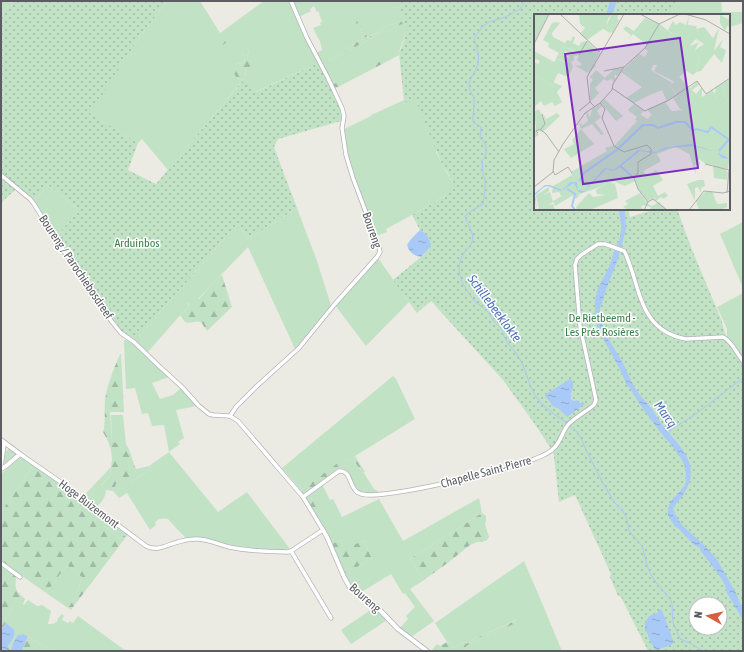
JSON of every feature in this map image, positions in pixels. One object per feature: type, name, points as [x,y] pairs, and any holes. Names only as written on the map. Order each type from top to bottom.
[{"type":"street","name":"Boureng","points":[[290,1],[342,108],[344,116],[342,128],[346,155],[380,252],[299,348],[252,391],[236,407],[230,416],[238,421],[304,498],[327,537],[349,586],[376,606],[398,629],[427,651]]},
{"type":"street","name":"Boureng / Parochiebosdreef","points":[[1,176],[31,201],[121,333],[134,342],[209,414],[230,416]]},
{"type":"street","name":"Chapelle Saint-Pierre","points":[[304,498],[341,470],[346,472],[354,488],[358,492],[366,495],[386,494],[422,488],[493,472],[535,459],[553,449],[567,426],[594,406],[596,400],[580,326],[574,265],[581,255],[598,244],[611,245],[623,250],[644,305],[650,318],[656,326],[675,337],[686,339],[726,338],[732,344],[743,361]]},
{"type":"street","name":"Hoge Buizemont","points":[[2,441],[62,483],[146,546],[153,549],[182,540],[196,539],[207,540],[237,548],[291,551]]},
{"type":"street","points":[[1,464],[2,441]]},
{"type":"street","points":[[1,469],[20,454]]},
{"type":"street","points":[[323,530],[291,551],[331,618]]},
{"type":"street","points":[[1,563],[20,577]]},
{"type":"green space","points":[[1,1],[11,1],[12,4],[1,13]]},
{"type":"green space","name":"Arduinbos","points":[[11,1],[167,1],[139,38],[90,114],[138,143],[128,170],[156,184],[245,78],[256,92],[318,63],[340,108],[341,121],[278,139],[274,147],[297,208],[248,239],[238,223],[135,341],[124,333],[114,321],[57,236],[79,210],[48,185],[34,201],[18,187],[1,203],[1,13],[12,4]]},
{"type":"green space","points":[[167,1],[200,1],[220,33],[264,1],[289,1],[318,63],[255,92],[245,78],[246,68],[250,67],[247,58],[249,50],[247,48],[241,53],[245,56],[244,63],[236,64],[234,66],[235,75],[243,80],[168,170],[142,139],[138,143],[89,114],[139,38]]},
{"type":"green space","points":[[292,1],[495,1],[436,152],[448,175],[457,187],[432,204],[386,229],[387,232],[376,236],[348,157],[344,129],[371,115],[404,101],[405,35],[399,55],[388,61],[387,59],[332,85],[316,53],[322,50],[320,41],[313,28],[321,25],[320,23],[322,21],[320,14],[314,6],[310,9],[311,11],[299,17]],"holes":[[[404,20],[410,26],[407,28],[405,24],[402,24],[385,31],[329,61],[328,58],[363,39],[359,23],[366,38],[388,25]]]},
{"type":"green space","name":"De Rietbeemd - Les Prés Rosières","points":[[397,1],[681,1],[670,14],[534,14],[534,210],[628,210],[630,217],[653,210],[677,210],[721,319],[726,337],[743,362],[743,651],[648,651],[621,597],[618,596],[610,577],[611,574],[575,495],[559,502],[553,452],[534,423],[503,380],[431,301],[417,313],[393,280],[421,257],[428,249],[422,231],[412,215],[444,196],[455,185],[442,164],[414,97],[411,96],[411,99],[407,102],[404,101],[399,53],[407,29]]},
{"type":"green space","points":[[681,1],[721,1],[722,12],[743,12],[743,23],[730,27],[730,14],[670,14]]},
{"type":"green space","points":[[362,18],[367,38],[388,25],[404,20],[406,20],[407,29],[405,24],[399,25],[329,61],[327,58],[363,39],[359,23],[353,24],[352,21]]},
{"type":"green space","points":[[219,33],[227,42],[223,45],[219,44]]},
{"type":"green space","points":[[239,46],[247,48],[249,50],[247,58],[253,59],[252,65],[246,68],[245,78],[243,80],[236,77],[233,69],[233,66],[236,64],[244,63],[245,56],[238,53],[237,49]]},
{"type":"green space","points":[[387,58],[388,61],[334,89],[332,85]]},
{"type":"green space","points":[[48,185],[79,210],[57,236],[34,201]]},
{"type":"green space","points":[[297,208],[317,261],[331,306],[295,349],[248,247],[198,299],[188,303],[188,308],[147,353],[135,341],[238,223],[248,239]]},
{"type":"green space","points":[[743,222],[743,288],[720,234]]},
{"type":"green space","points":[[378,258],[409,302],[366,346],[335,305]]},
{"type":"green space","points":[[222,275],[232,307],[207,331],[201,322],[185,322],[180,315],[188,308],[189,301],[195,298],[199,299]]},
{"type":"green space","points":[[743,293],[743,360],[727,337],[727,329],[717,307]]},
{"type":"green space","points":[[124,340],[131,342],[169,377],[152,383],[160,399],[173,395],[181,388],[197,406],[176,410],[184,438],[178,442],[180,444],[169,452],[164,425],[152,426],[148,413],[142,414],[135,388],[126,389]]},
{"type":"green space","points":[[120,354],[124,412],[110,412],[112,442],[126,444],[136,469],[149,466],[151,469],[130,483],[131,487],[127,487],[125,482],[120,485],[117,482],[113,491],[106,490],[101,486],[110,476],[112,459],[108,441],[103,432],[106,394]]},
{"type":"green space","points":[[393,376],[396,379],[415,419],[355,456],[346,461],[341,461],[301,490],[282,468]]},
{"type":"green space","points":[[111,415],[123,415],[126,444],[112,443]]},
{"type":"green space","points":[[9,449],[15,452],[16,455],[5,464],[6,451]]},
{"type":"green space","points":[[169,452],[218,512],[247,492],[290,549],[249,548],[204,538],[186,538],[168,519],[161,519],[155,522],[156,525],[150,530],[127,493],[119,498],[113,491],[117,481],[130,483],[151,469],[149,466]]},
{"type":"green space","points":[[22,456],[34,464],[1,512],[1,474]]},
{"type":"green space","points":[[355,456],[365,472],[363,473],[354,461],[345,468],[337,469],[316,485],[319,489],[310,496],[326,526],[323,527],[301,490],[342,460],[346,461]]},
{"type":"green space","points":[[354,461],[374,489],[379,493],[365,493],[356,488],[343,468]]},
{"type":"green space","points":[[34,464],[105,517],[104,519],[109,523],[106,527],[120,539],[123,535],[126,537],[71,610],[68,608],[76,596],[82,577],[67,565],[46,593],[1,561],[1,512]]},
{"type":"green space","points":[[111,467],[110,476],[101,485],[106,490],[105,495],[96,507],[93,505],[89,497],[95,490],[92,487]]},
{"type":"green space","points":[[322,484],[330,500],[333,499],[342,517],[379,499],[403,541],[479,498],[482,513],[410,559],[424,580],[410,589],[434,621],[411,637],[399,629],[408,619],[406,616],[415,607],[405,593],[403,594],[391,574],[360,593],[348,579],[345,573],[372,559],[364,541],[345,549],[341,540],[332,544],[310,496],[319,489],[318,488]]},
{"type":"green space","points":[[92,487],[95,490],[89,497],[95,502],[93,505],[83,497]]},
{"type":"green space","points":[[482,513],[486,516],[485,524],[489,537],[487,540],[470,545],[424,580],[410,559]]},
{"type":"green space","points":[[105,517],[128,535],[126,537],[123,535],[120,539],[106,527],[103,519]]},
{"type":"green space","points":[[341,540],[345,548],[364,541],[372,559],[345,573],[332,544]]},
{"type":"green space","points":[[524,561],[562,651],[467,651],[466,646],[517,622],[516,620],[466,644],[465,642],[453,648],[449,641],[447,642],[435,623]]},
{"type":"green space","points":[[1,564],[10,571],[1,583]]},
{"type":"green space","points":[[67,565],[82,577],[76,596],[68,608],[46,593]]},
{"type":"green space","points":[[10,571],[16,575],[16,588],[22,596],[18,603],[16,601],[4,622],[6,623],[1,630],[1,583]]},
{"type":"green space","points":[[22,596],[25,599],[24,605],[28,600],[37,606],[42,605],[51,611],[48,624],[56,622],[62,614],[64,616],[62,620],[68,623],[70,621],[73,623],[78,616],[126,651],[51,651],[23,634],[18,635],[12,647],[10,649],[8,648],[13,628],[4,622],[16,601],[18,602]]},
{"type":"green space","points":[[375,607],[387,620],[351,644],[341,630]]},
{"type":"green space","points":[[517,620],[518,622],[466,646],[467,651],[431,651],[437,644],[440,646],[449,641],[453,648],[465,642],[466,644]]},
{"type":"green space","points":[[28,636],[51,651],[22,651]]},
{"type":"water","points":[[610,1],[617,1],[612,14],[606,14]]},
{"type":"water","points":[[618,210],[624,210],[626,228],[618,259],[600,307],[600,315],[604,330],[623,363],[635,388],[688,459],[691,475],[688,486],[673,509],[684,527],[716,558],[743,608],[743,620],[727,593],[725,585],[700,550],[700,547],[694,545],[678,528],[674,526],[668,515],[668,509],[672,500],[682,489],[686,481],[685,467],[676,451],[627,386],[621,371],[604,340],[597,322],[595,302],[597,291],[618,244],[621,234]]},
{"type":"water","points":[[420,230],[427,236],[431,246],[421,257],[412,253],[407,245]]},
{"type":"water","points":[[570,379],[573,382],[571,400],[577,400],[579,403],[583,402],[585,404],[567,417],[559,409],[553,406],[545,396]]},
{"type":"water","points":[[660,609],[662,610],[674,643],[655,650],[649,639],[650,638],[648,637],[645,623],[649,616],[657,613]]},
{"type":"water","points":[[6,623],[14,630],[13,638],[8,646],[9,649],[11,649],[18,635],[23,634],[28,636],[22,651],[1,651],[1,630]]},
{"type":"waterway","name":"Schillebeeklokte","points":[[526,1],[520,9],[506,17],[489,22],[483,26],[474,38],[478,50],[478,65],[470,79],[469,86],[474,100],[473,122],[481,127],[480,138],[486,146],[485,157],[482,160],[485,190],[483,204],[465,216],[473,238],[471,245],[462,257],[459,272],[464,286],[469,294],[487,311],[501,328],[504,337],[519,358],[536,397],[546,408],[567,423]]},
{"type":"waterway","name":"Marcq","points":[[669,433],[671,430],[697,413],[742,379],[743,374]]},
{"type":"waterway","name":"Schillebeeklokte","points":[[571,427],[577,432],[582,440],[614,502],[623,511],[627,519],[629,531],[642,546],[650,573],[671,601],[673,622],[680,639],[703,651]]}]
